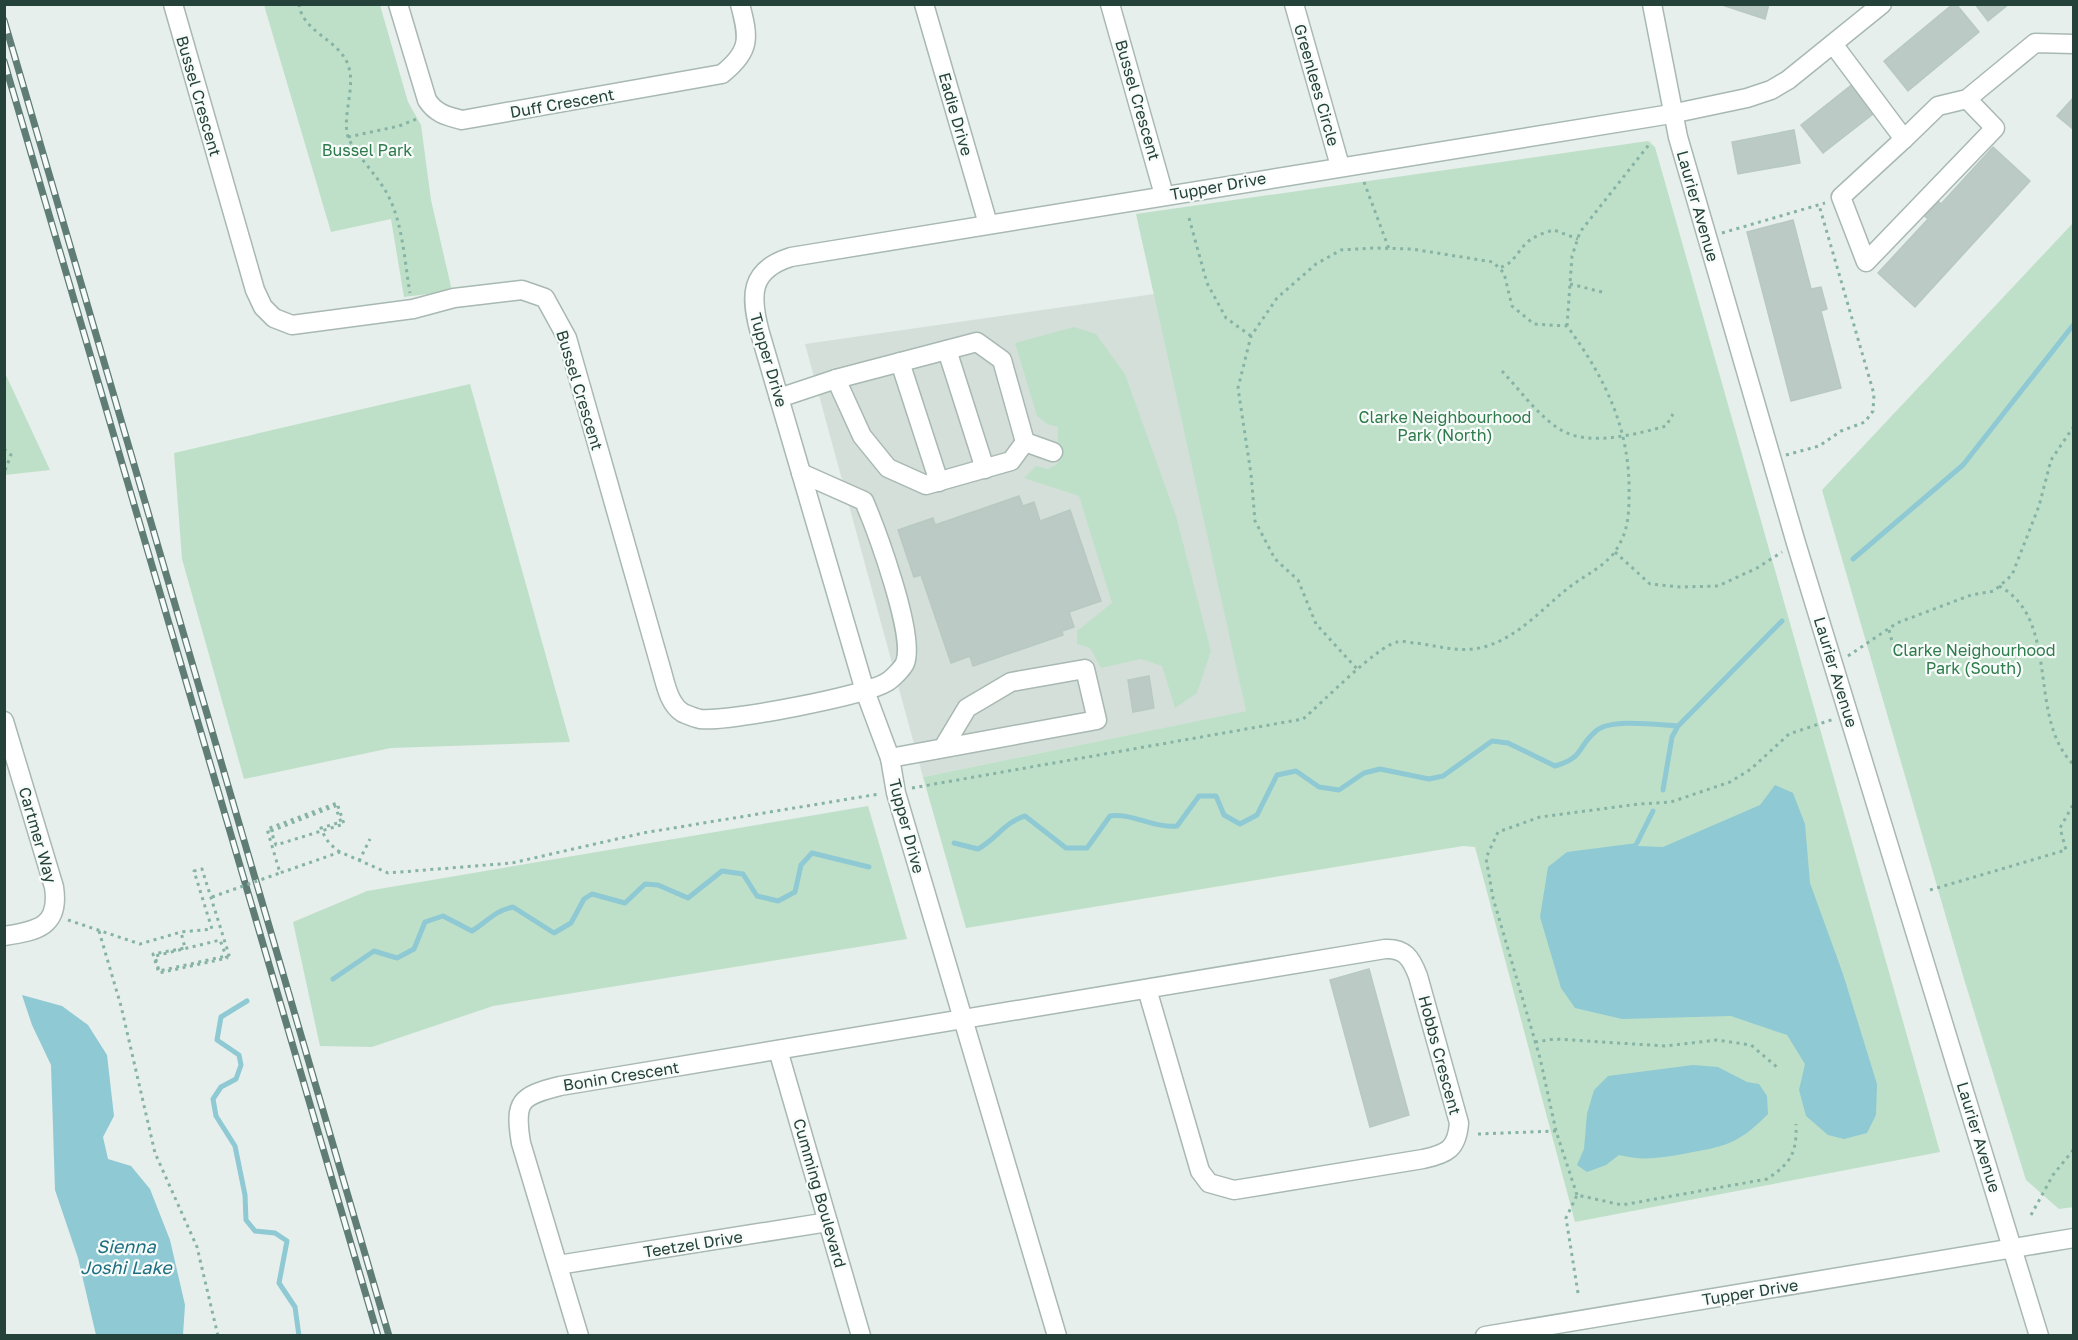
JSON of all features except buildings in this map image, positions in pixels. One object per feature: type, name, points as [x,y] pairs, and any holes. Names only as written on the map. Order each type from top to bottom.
[{"type":"street","name":"Bussel Crescent","points":[[173,4],[250,273],[263,307],[274,318],[292,325],[413,309],[454,298],[522,290],[545,298],[567,338],[671,700],[681,712],[698,719],[721,719],[866,691]]},
{"type":"street","points":[[398,4],[427,100],[433,109]]},
{"type":"street","name":"Duff Crescent","points":[[433,109],[462,120],[722,74],[738,61],[747,45],[740,4]]},
{"type":"street","name":"Eadie Drive","points":[[924,4],[988,224]]},
{"type":"street","name":"Bussel Crescent","points":[[1110,4],[1164,195]]},
{"type":"street","name":"Greenlees Circle","points":[[1294,4],[1348,165]]},
{"type":"street","name":"Laurier Avenue","points":[[1652,4],[1671,114],[1796,543],[2039,1335]]},
{"type":"street","name":"Tupper Drive","points":[[1057,1335],[896,793],[890,758],[866,691],[754,311],[755,288],[766,269],[776,262],[791,257],[1671,114],[1747,98],[1771,90],[1788,80],[1882,4]]},
{"type":"street","points":[[1967,99],[1995,128],[1866,262],[1841,197],[1938,106],[1967,99],[2035,43],[2073,44]]},
{"type":"street","points":[[1833,44],[1904,139]]},
{"type":"street","points":[[779,398],[836,379],[977,342],[1002,360],[1025,442]]},
{"type":"street","points":[[947,350],[985,469]]},
{"type":"street","points":[[900,363],[939,482]]},
{"type":"street","points":[[836,379],[862,436],[888,468],[926,486],[1011,461],[1025,442]]},
{"type":"street","points":[[1025,442],[1053,452]]},
{"type":"street","points":[[801,473],[864,501],[886,555],[907,643],[905,663],[888,682],[866,691]]},
{"type":"street","points":[[890,758],[1097,720],[1084,669],[1011,682],[967,708],[943,748]]},
{"type":"street","name":"Cartmer Way","points":[[4,721],[9,752],[54,887],[56,905],[52,915]]},
{"type":"street","points":[[4,936],[40,928],[52,915]]},
{"type":"street","name":"Hobbs Crescent","points":[[963,1019],[1147,989],[1399,948],[1411,959],[1418,976],[1459,1123],[1455,1146],[1445,1154],[1423,1159],[1234,1190],[1209,1183],[1200,1171],[1147,989]]},
{"type":"street","name":"Bonin Crescent","points":[[579,1335],[521,1143],[517,1119],[521,1104],[535,1093],[560,1086],[963,1019]]},
{"type":"street","name":"Cumming Boulevard","points":[[778,1050],[861,1335]]},
{"type":"street","name":"Teetzel Drive","points":[[558,1265],[828,1222]]},
{"type":"street","name":"Tupper Drive","points":[[1485,1335],[1569,1329],[2073,1238]]},
{"type":"path","points":[[299,4],[300,10],[314,29],[337,45],[350,68],[348,138],[386,191],[397,216],[413,309]]},
{"type":"path","points":[[348,138],[399,126],[433,109]]},
{"type":"path","points":[[322,831],[331,846],[340,852],[388,873],[512,863],[643,832],[896,793],[921,786],[1303,719],[1369,658],[1397,642],[1454,651],[1486,647],[1512,635],[1569,587],[1597,570],[1614,552],[1628,526],[1630,473],[1624,433],[1606,389],[1584,350],[1567,327],[1572,256],[1580,232],[1651,142]]},
{"type":"path","points":[[1348,165],[1389,249]]},
{"type":"path","points":[[1707,237],[1819,206],[1841,197]]},
{"type":"path","points":[[1773,459],[1819,446],[1841,431],[1865,422],[1873,411],[1874,394],[1819,206]]},
{"type":"path","points":[[1189,218],[1207,283],[1226,318],[1251,336]]},
{"type":"path","points":[[1358,670],[1316,624],[1298,580],[1275,559],[1255,521],[1251,474],[1238,388],[1251,336],[1277,298],[1316,264],[1341,250],[1412,249],[1492,262],[1501,267],[1508,266],[1530,240],[1554,230],[1578,239]]},
{"type":"path","points":[[1501,267],[1512,306],[1534,324],[1567,327]]},
{"type":"path","points":[[1570,284],[1606,292]]},
{"type":"path","points":[[1502,371],[1544,415],[1562,430],[1602,438],[1666,426],[1673,414]]},
{"type":"path","points":[[1834,664],[1897,623],[1971,595],[1994,591],[2012,575],[2026,544],[2051,460],[2073,426]]},
{"type":"path","points":[[4,449],[11,455],[4,473]]},
{"type":"path","points":[[1614,552],[1629,568],[1650,584],[1681,587],[1718,586],[1757,568],[1796,543]]},
{"type":"path","points":[[1999,586],[2014,594],[2026,615],[2040,656],[2053,735],[2061,753],[2073,765]]},
{"type":"path","points":[[1889,629],[1896,657]]},
{"type":"path","points":[[1578,1293],[1566,1218],[1577,1195],[1556,1131],[1535,1042],[1493,898],[1486,858],[1498,832],[1540,818],[1639,804],[1671,802],[1730,782],[1751,769],[1790,734],[1850,714]]},
{"type":"path","points":[[280,873],[267,829],[337,803],[344,824],[322,831],[276,845],[271,831],[335,806],[340,822],[321,828],[322,831]]},
{"type":"path","points":[[1930,890],[2066,850],[2060,828],[2073,803]]},
{"type":"path","points":[[359,861],[370,838]]},
{"type":"path","points":[[212,897],[340,852]]},
{"type":"path","points":[[52,915],[140,944],[181,932],[212,929],[194,871],[202,869],[229,955],[226,956],[227,958],[159,973],[153,954],[185,948],[181,932]]},
{"type":"path","points":[[99,931],[121,1006],[155,1153],[197,1247],[218,1335]]},
{"type":"path","points":[[220,940],[226,956],[159,971],[155,956],[220,940]]},
{"type":"path","points":[[1535,1042],[1555,1039],[1665,1046],[1717,1040],[1751,1045],[1778,1068]]},
{"type":"path","points":[[1577,1195],[1622,1205],[1767,1179],[1786,1166],[1797,1144],[1796,1124]]},
{"type":"path","points":[[1478,1134],[1556,1131]]},
{"type":"path","points":[[2031,1215],[2054,1175],[2073,1149]]},
{"type":"shaded area","points":[[1154,294],[1247,711],[923,777],[805,344]]},
{"type":"green space","name":"Bussel Park","points":[[264,5],[380,5],[408,102],[421,125],[431,200],[452,291],[404,297],[391,219],[331,232]]},
{"type":"green space","name":"Clarke Neighbourhood Park (North)","points":[[1648,141],[1655,147],[1940,1152],[1575,1222],[1475,847],[1463,846],[966,928],[923,777],[1246,711],[1136,214]]},
{"type":"green space","name":"Clarke Neighourhood Park (South)","points":[[2073,223],[2074,1207],[2059,1209],[2026,1180],[1964,979],[1822,490]]},
{"type":"green space","points":[[1074,327],[1096,334],[1125,374],[1176,516],[1211,651],[1197,693],[1175,708],[1162,666],[1141,659],[1101,668],[1090,648],[1077,644],[1077,631],[1112,603],[1079,496],[1024,478],[1036,466],[1048,469],[1057,464],[1058,427],[1047,424],[1037,416],[1015,343]]},
{"type":"green space","points":[[5,373],[50,470],[5,475]]},
{"type":"green space","points":[[470,384],[570,742],[391,748],[244,779],[182,559],[174,453]]},
{"type":"green space","points":[[868,806],[907,939],[493,1006],[372,1047],[320,1046],[293,922],[367,891]]},
{"type":"water","points":[[1775,785],[1793,793],[1805,824],[1810,883],[1843,974],[1877,1084],[1876,1115],[1867,1133],[1844,1139],[1828,1135],[1806,1116],[1799,1090],[1805,1064],[1787,1035],[1731,1016],[1622,1019],[1575,1008],[1561,988],[1540,917],[1548,867],[1567,852],[1637,843],[1638,846],[1663,847],[1760,805]]},
{"type":"water","name":"Sienna Joshi Lake","points":[[22,995],[62,1006],[88,1025],[107,1055],[114,1116],[103,1137],[108,1159],[131,1166],[150,1189],[170,1240],[185,1305],[183,1335],[96,1335],[78,1258],[55,1190],[51,1065],[32,1025]]},
{"type":"water","points":[[1693,1065],[1718,1067],[1747,1082],[1759,1084],[1767,1096],[1768,1114],[1738,1139],[1720,1146],[1659,1158],[1619,1155],[1606,1165],[1587,1172],[1577,1165],[1584,1149],[1587,1114],[1594,1090],[1608,1076]]},
{"type":"waterway","points":[[1853,559],[1963,465],[2074,324]]},
{"type":"waterway","points":[[1663,790],[1672,737],[1678,726],[1782,621]]},
{"type":"waterway","points":[[954,843],[978,849],[1006,826],[1025,816],[1066,848],[1087,848],[1110,816],[1177,826],[1199,796],[1216,796],[1224,815],[1240,824],[1257,815],[1277,775],[1296,771],[1319,787],[1339,790],[1364,773],[1380,769],[1429,779],[1443,776],[1492,741],[1508,743],[1555,766],[1565,763],[1576,755],[1590,737],[1603,727],[1623,723],[1678,726]]},
{"type":"waterway","points":[[1637,843],[1653,811]]},
{"type":"waterway","points":[[333,979],[374,951],[397,958],[414,949],[425,922],[443,916],[472,931],[496,914],[513,907],[554,933],[571,923],[584,899],[592,894],[625,903],[645,884],[658,885],[688,898],[722,871],[743,874],[757,896],[778,901],[795,892],[801,865],[812,853],[869,867]]},
{"type":"waterway","points":[[247,1001],[221,1017],[217,1040],[239,1055],[241,1065],[236,1079],[221,1087],[213,1099],[216,1116],[235,1146],[245,1195],[246,1220],[255,1231],[275,1233],[287,1241],[279,1283],[295,1307],[299,1336]]},
{"type":"railway","points":[[4,20],[389,1336]]},
{"type":"railway","points":[[4,61],[378,1336]]}]
